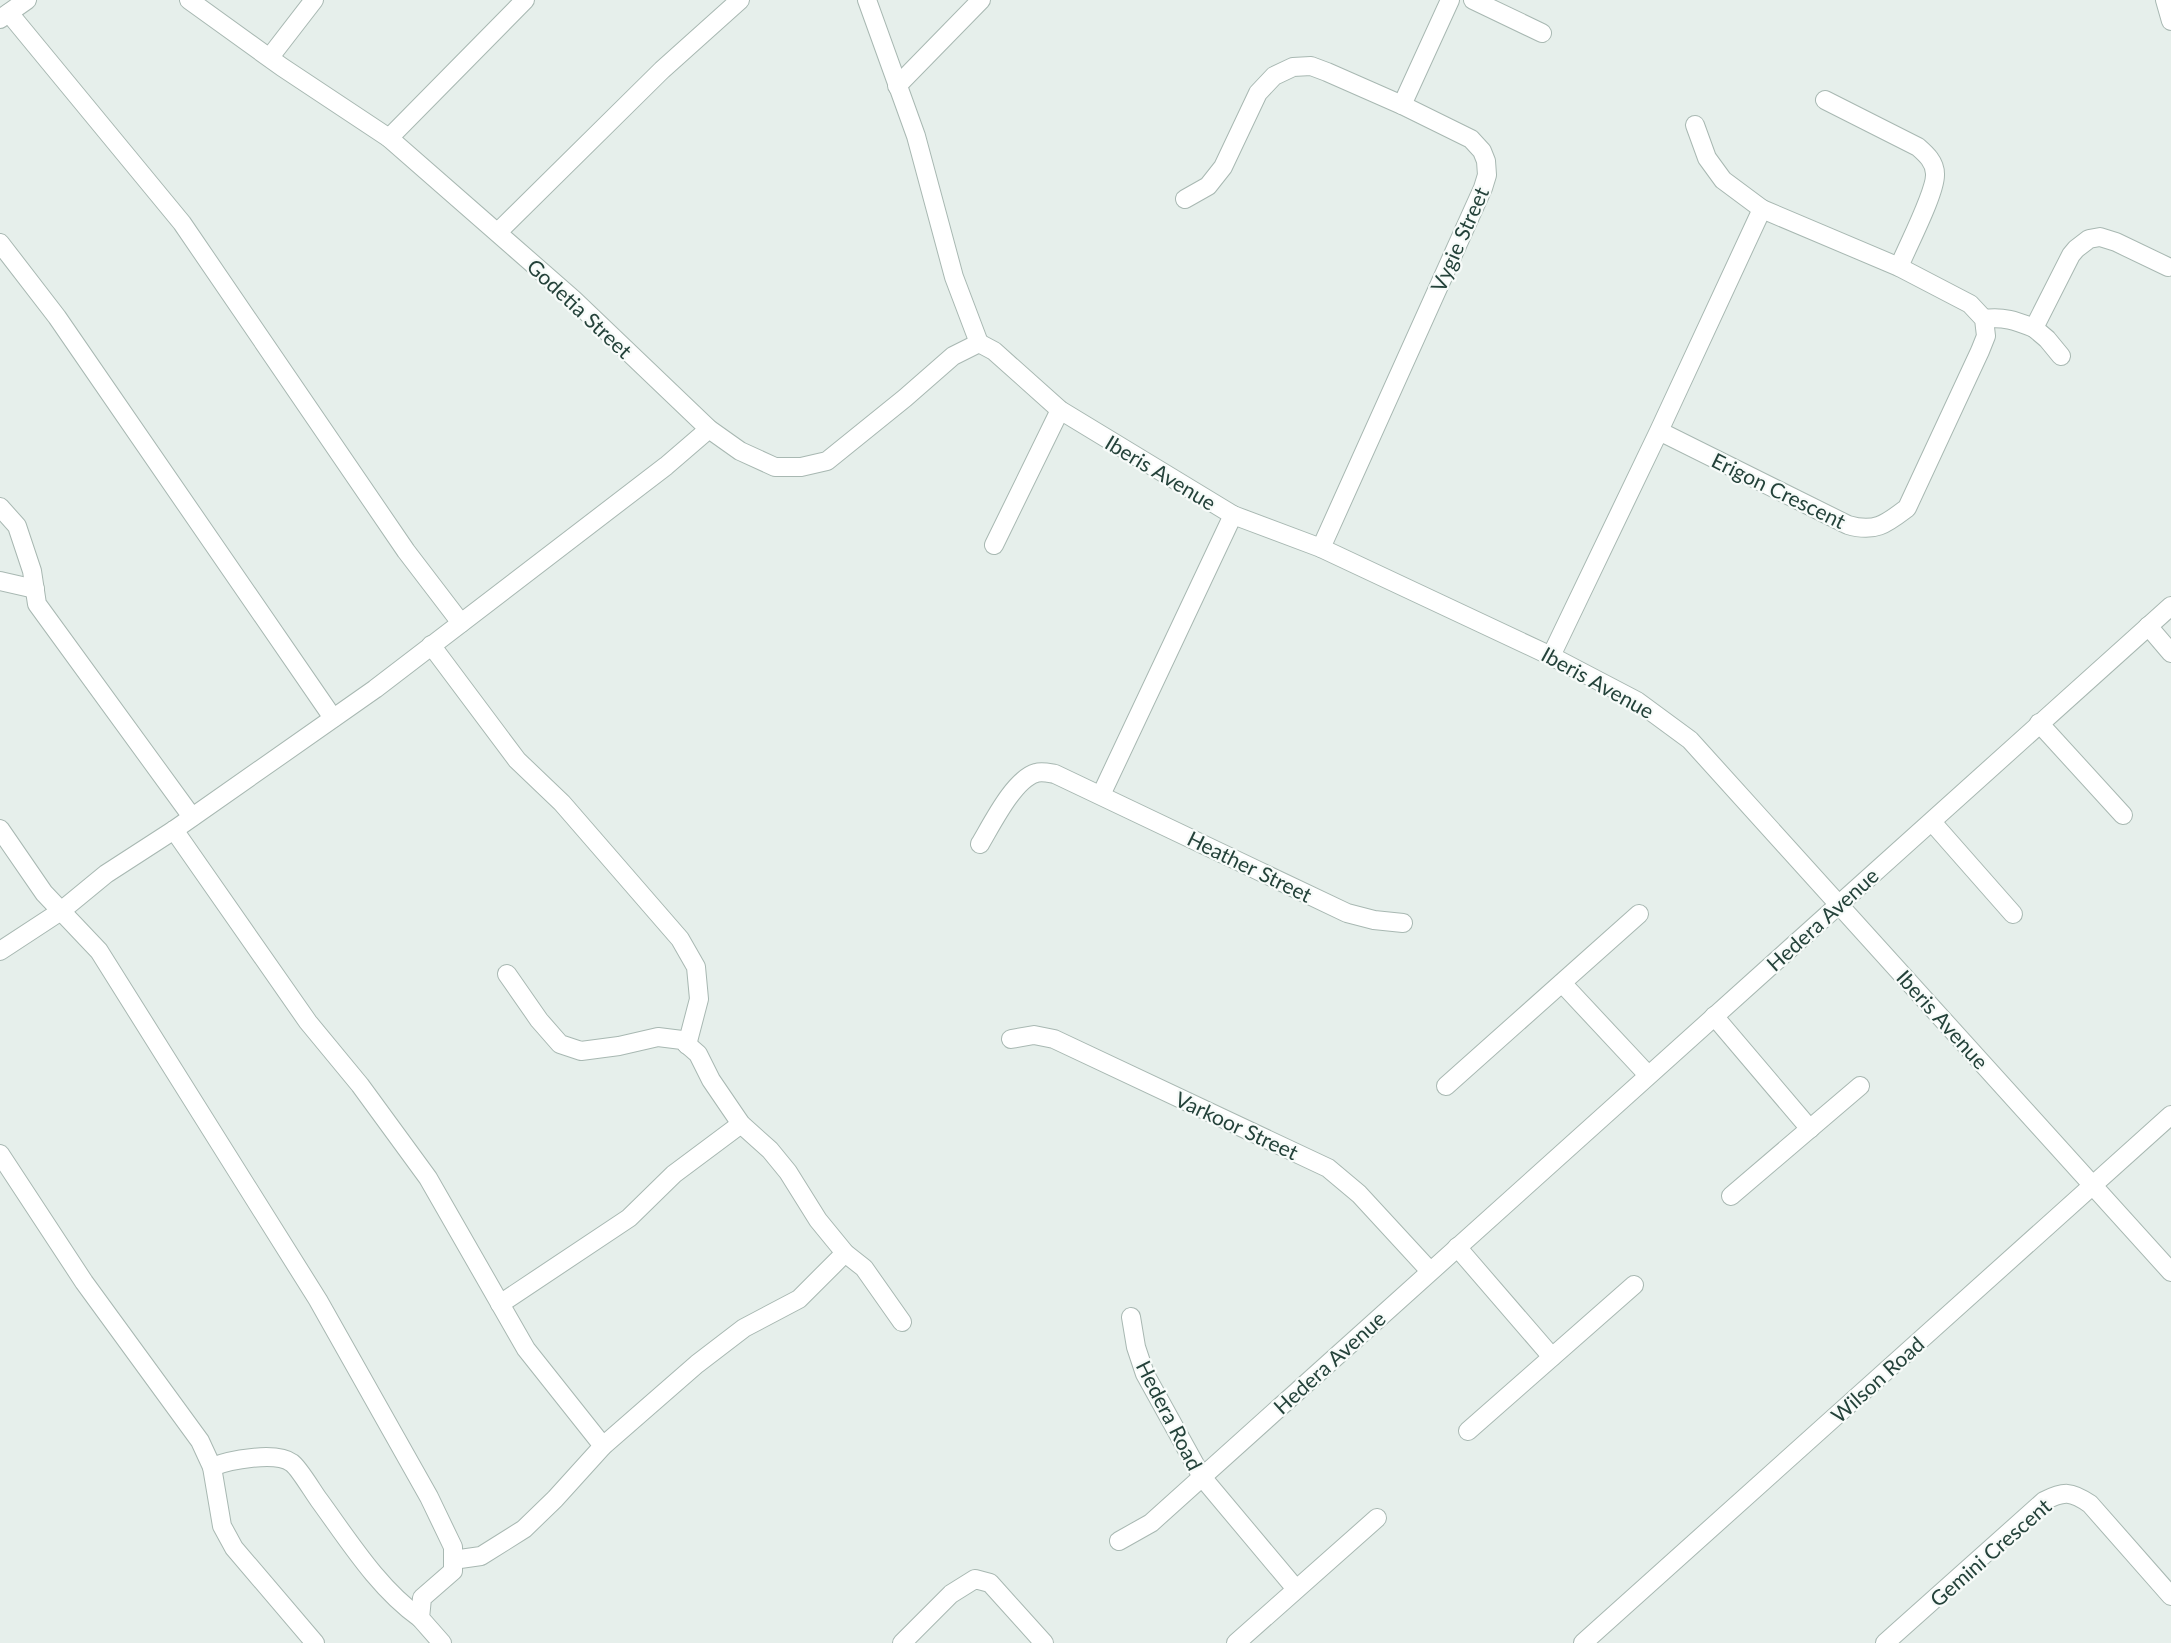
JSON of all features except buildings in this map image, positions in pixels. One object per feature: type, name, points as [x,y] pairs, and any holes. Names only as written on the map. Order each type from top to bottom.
[{"type":"street","points":[[27,0],[5,16],[182,223],[406,551],[461,623]]},
{"type":"street","name":"Godetia Street","points":[[189,0],[389,138],[573,299],[709,429],[740,451],[775,467],[801,467],[827,461],[953,356],[979,344]]},
{"type":"street","points":[[270,57],[314,0]]},
{"type":"street","points":[[389,138],[525,0]]},
{"type":"street","points":[[498,232],[662,70],[741,0]]},
{"type":"street","points":[[867,0],[916,136],[954,277],[979,344]]},
{"type":"street","points":[[897,86],[981,0]]},
{"type":"street","points":[[1402,105],[1450,0]]},
{"type":"street","points":[[1473,0],[1542,33]]},
{"type":"street","points":[[2165,0],[2171,21]]},
{"type":"street","name":"Vygie Street","points":[[1185,199],[1208,186],[1224,167],[1258,93],[1265,84],[1282,71],[1302,66],[1311,66],[1402,105],[1471,139],[1482,151],[1486,161],[1487,175],[1483,188],[1321,548]]},
{"type":"street","points":[[1825,100],[1918,147],[1930,158],[1935,173],[1933,189],[1899,267]]},
{"type":"street","points":[[1695,125],[1707,158],[1724,180],[1762,209],[1899,267],[1970,304],[1984,319],[1998,317],[2014,320],[2034,328],[2048,339],[2061,356]]},
{"type":"street","points":[[1551,656],[1762,209]]},
{"type":"street","points":[[2034,328],[2072,255],[2076,249],[2089,240],[2100,237],[2116,242],[2168,267]]},
{"type":"street","points":[[0,243],[77,346],[333,718]]},
{"type":"street","name":"Erigon Crescent","points":[[1659,431],[1848,525],[1868,529],[1876,527],[1891,520],[1906,508],[1980,351],[1986,336],[1984,319]]},
{"type":"street","name":"Iberis Avenue","points":[[979,344],[994,351],[1060,410],[1233,515],[1321,548],[1551,656],[1637,700],[1670,723],[1690,740],[2171,1272]]},
{"type":"street","points":[[994,545],[1060,410]]},
{"type":"street","points":[[0,951],[61,911],[106,874],[174,830],[333,718],[666,466],[709,429]]},
{"type":"street","points":[[0,507],[16,526],[32,571],[37,604],[192,817]]},
{"type":"street","points":[[1101,795],[1233,515]]},
{"type":"street","points":[[0,581],[35,589]]},
{"type":"street","name":"Hedera Avenue","points":[[1119,1541],[1151,1523],[2171,606]]},
{"type":"street","points":[[2148,626],[2171,653]]},
{"type":"street","points":[[431,645],[517,760],[562,803],[680,939],[696,967],[699,999],[687,1045]]},
{"type":"street","points":[[2039,723],[2123,815]]},
{"type":"street","name":"Heather Street","points":[[980,844],[1004,804],[1029,775],[1040,771],[1055,774],[1101,795],[1347,913],[1374,920],[1403,923]]},
{"type":"street","points":[[1932,822],[2013,914]]},
{"type":"street","points":[[0,829],[45,893],[99,951],[318,1300],[429,1497],[453,1547],[453,1571],[422,1599],[420,1618]]},
{"type":"street","points":[[174,830],[308,1022],[360,1085],[428,1178],[526,1349],[603,1446]]},
{"type":"street","points":[[1446,1086],[1639,914]]},
{"type":"street","points":[[507,974],[539,1020],[560,1044],[581,1051],[619,1046],[658,1037],[682,1040],[698,1054],[711,1080],[741,1124],[771,1150],[788,1172],[818,1220],[845,1253],[864,1268],[902,1322]]},
{"type":"street","points":[[1562,983],[1648,1075]]},
{"type":"street","points":[[1714,1016],[1810,1129]]},
{"type":"street","name":"Varkoor Street","points":[[1011,1039],[1034,1035],[1054,1039],[1328,1168],[1359,1194],[1430,1270]]},
{"type":"street","points":[[1731,1196],[1860,1086]]},
{"type":"street","name":"Wilson Road","points":[[1583,1643],[2171,1115]]},
{"type":"street","points":[[500,1304],[629,1218],[674,1174],[741,1124]]},
{"type":"street","points":[[0,1154],[84,1282],[200,1441],[212,1467],[222,1526],[234,1548],[315,1643]]},
{"type":"street","points":[[1456,1247],[1552,1357]]},
{"type":"street","points":[[453,1560],[481,1556],[524,1529],[603,1446],[697,1364],[744,1328],[799,1299],[845,1253]]},
{"type":"street","points":[[1468,1431],[1634,1285]]},
{"type":"street","name":"Hedera Road","points":[[1131,1317],[1136,1347],[1145,1374],[1202,1477]]},
{"type":"street","points":[[212,1467],[226,1461],[271,1457],[292,1462],[362,1558],[401,1604],[420,1618],[441,1643]]},
{"type":"street","points":[[1202,1477],[1296,1590]]},
{"type":"street","name":"Gemini Crescent","points":[[1886,1643],[2044,1501],[2059,1494],[2076,1494],[2090,1504],[2171,1596]]},
{"type":"street","points":[[1236,1643],[1377,1518]]},
{"type":"street","points":[[902,1643],[951,1594],[975,1579],[990,1583],[1044,1643]]}]
